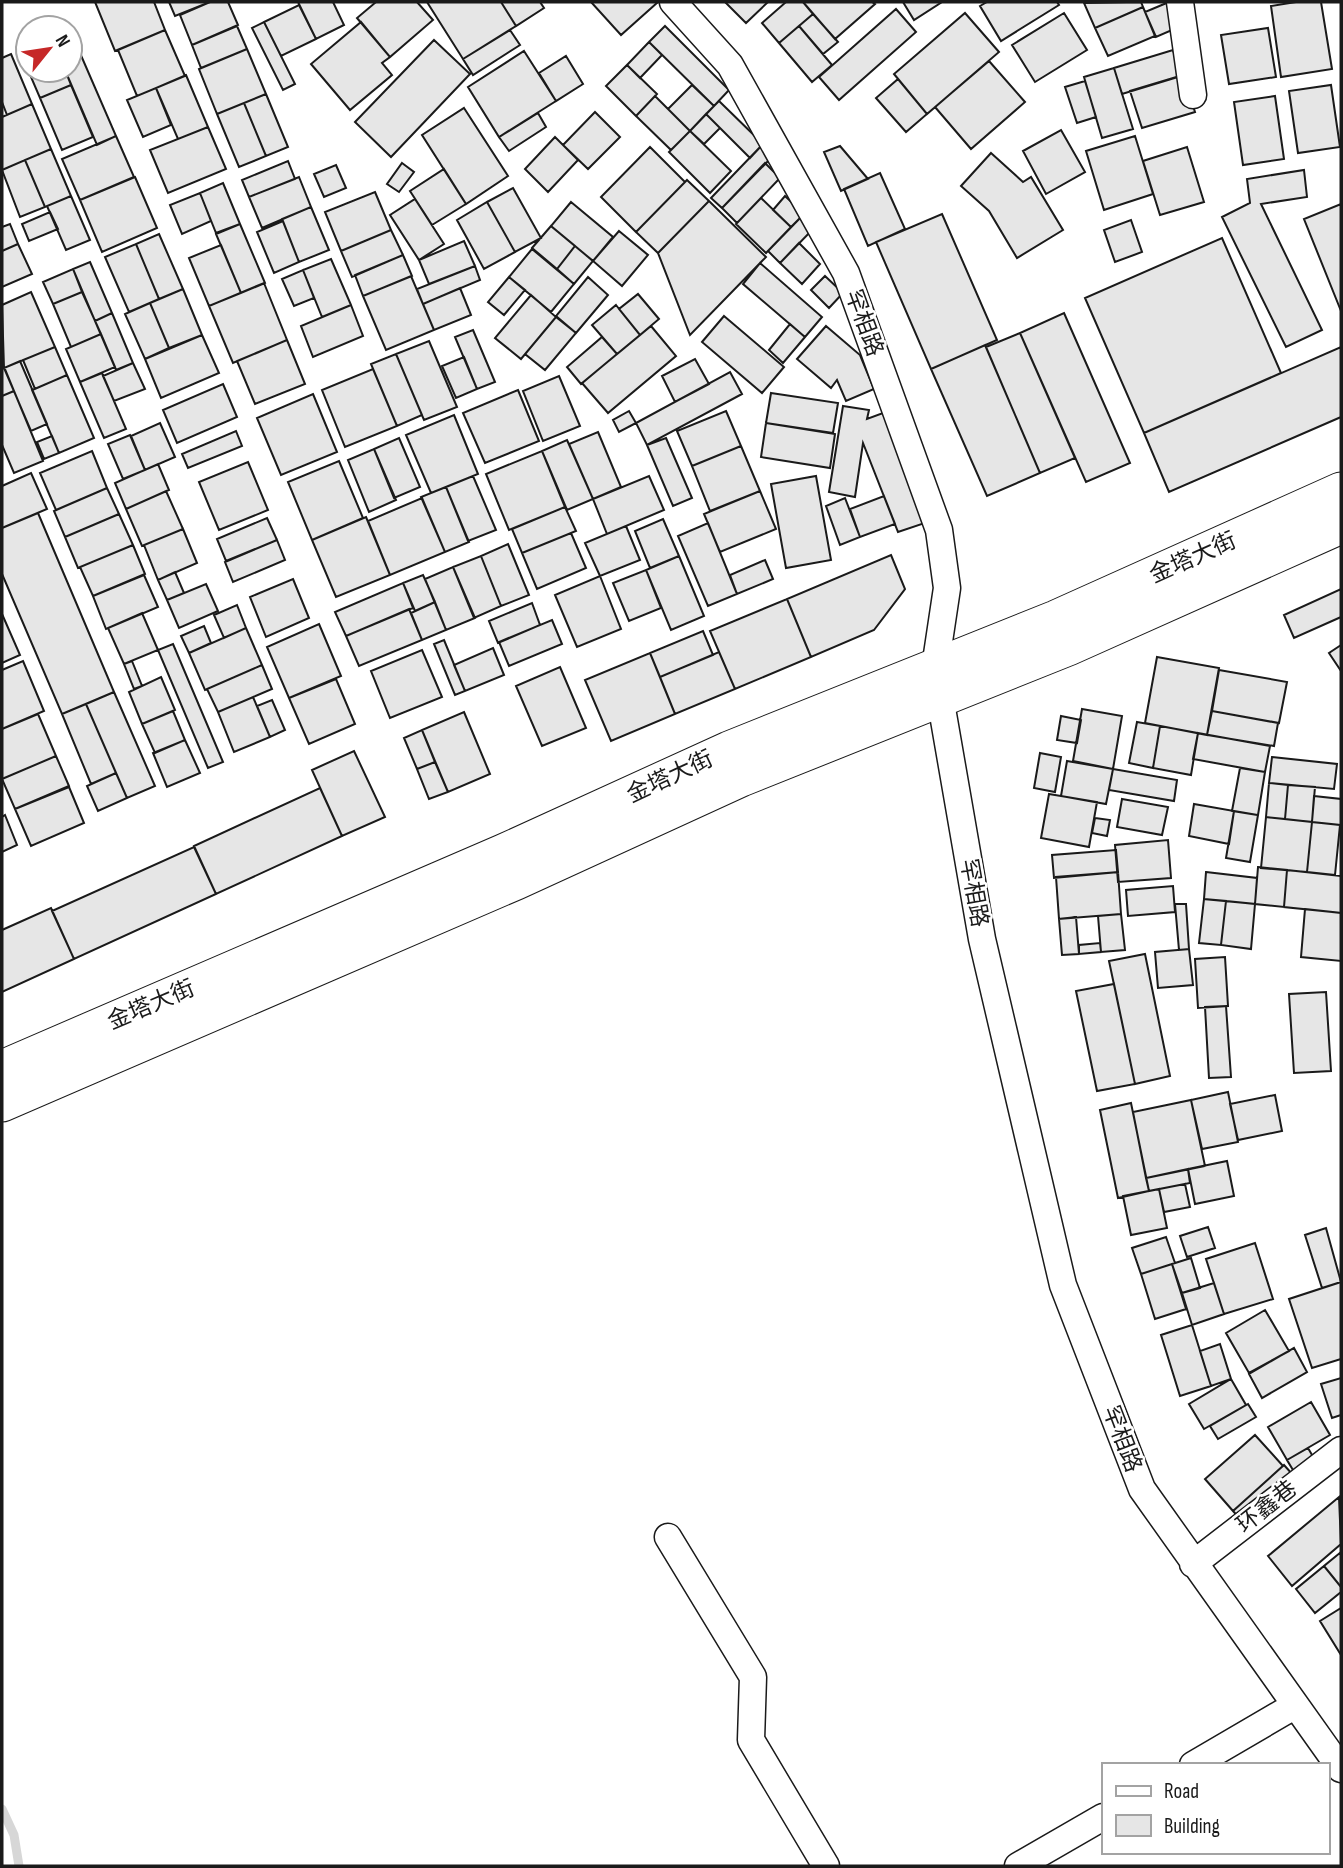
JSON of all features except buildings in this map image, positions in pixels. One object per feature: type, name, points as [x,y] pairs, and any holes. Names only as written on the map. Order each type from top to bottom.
[{"type":"main road","name":"金塔大街","points":[[2,1103],[516,881],[741,778],[937,683],[1056,619],[1341,491]]},
{"type":"main road","name":"金塔大街","points":[[2,1069],[503,853],[729,750],[937,683],[1068,647],[1341,525]]},
{"type":"street","name":"罕相路","points":[[673,2],[730,65],[846,273],[939,530],[947,588],[937,683],[982,940],[1063,1285],[1142,1489],[1341,1769]]},
{"type":"street","points":[[1180,2],[1193,95]]},
{"type":"street","name":"环鑫巷","points":[[1193,1564],[1341,1450]]},
{"type":"street","points":[[668,1537],[754,1677],[751,1740],[827,1866]]},
{"type":"street","points":[[1196,1763],[1294,1706]]},
{"type":"street","points":[[1018,1866],[1102,1818]]},
{"type":"waterway","points":[[2,1809],[14,1835],[19,1866]]}]
